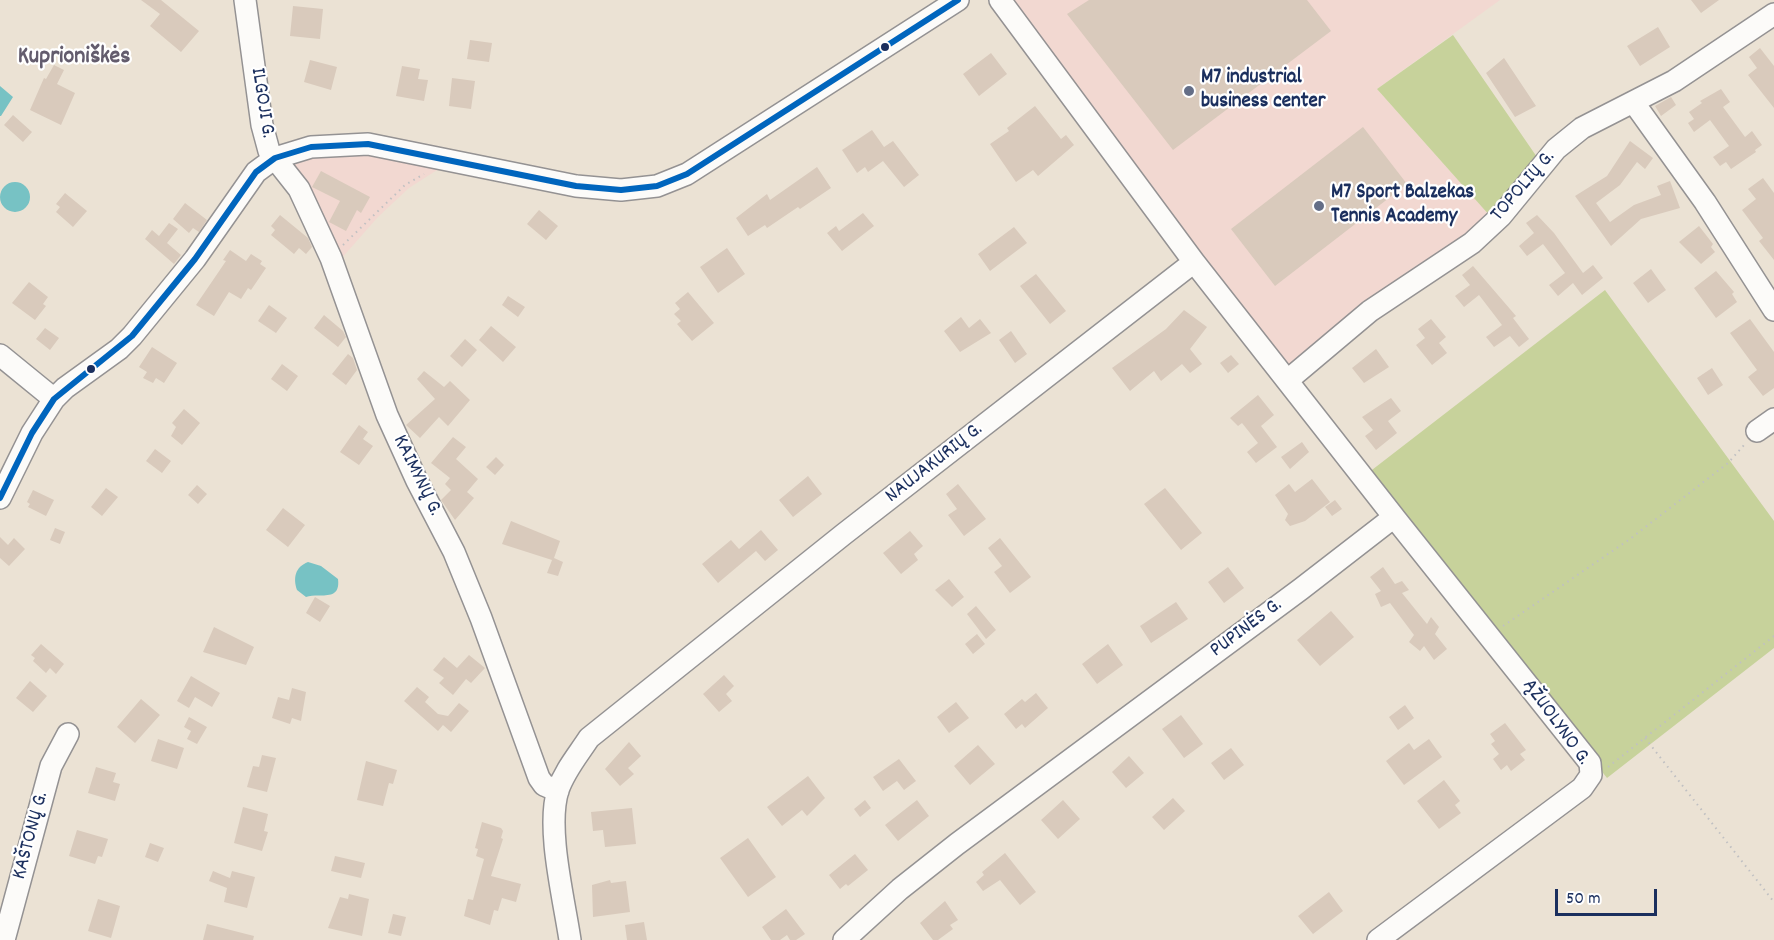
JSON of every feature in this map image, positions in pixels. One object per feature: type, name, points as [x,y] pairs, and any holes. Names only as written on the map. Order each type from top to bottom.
[{"type":"street","name":"ILGOJI G.","points":[[0,498],[32,433],[54,399],[119,349],[132,336],[195,259],[256,172],[275,158],[269,151],[262,125],[245,0]]},
{"type":"street","points":[[275,158],[311,147],[348,143],[395,148],[576,186],[621,190],[657,186],[687,174],[958,0]]},
{"type":"street","points":[[1000,0],[1194,262],[1394,517]]},
{"type":"street","name":"TOPOLIŲ G.","points":[[1288,380],[1370,311],[1472,243],[1501,216],[1556,149],[1582,128],[1674,81],[1774,14]]},
{"type":"street","points":[[1634,103],[1705,202],[1774,310]]},
{"type":"street","name":"KAIMYNŲ G.","points":[[275,158],[299,189],[331,258],[387,415],[417,481],[454,552],[481,618],[539,778],[544,785],[558,791]]},
{"type":"street","name":"NAUJAKURIŲ G.","points":[[570,940],[553,819],[558,791],[565,773],[589,738],[1194,262]]},
{"type":"street","points":[[0,355],[54,399]]},
{"type":"street","name":"ĄŽUOLYNO G.","points":[[1378,940],[1582,788],[1591,775],[1590,763],[1394,517]]},
{"type":"street","name":"PUPINĖS G.","points":[[843,940],[900,889],[957,844],[1301,589],[1394,517]]},
{"type":"street","name":"KAŠTONŲ G.","points":[[4,940],[51,766],[68,734]]},
{"type":"path","points":[[331,258],[405,185],[449,159]]},
{"type":"path","points":[[1488,636],[1630,539],[1728,463],[1766,425]]},
{"type":"path","points":[[1582,788],[1774,636]]},
{"type":"path","points":[[1645,738],[1774,902]]},
{"type":"shaded area","points":[[1011,0],[1500,0],[1377,89],[1490,216],[1289,370]]},
{"type":"shaded area","points":[[374,151],[445,165],[409,188],[378,217],[340,260],[287,164],[310,155]]},
{"type":"green space","points":[[1453,35],[1539,160],[1490,216],[1377,89]]},
{"type":"green space","points":[[1605,290],[1774,521],[1774,648],[1607,778],[1368,473]]},
{"type":"water","points":[[0,86],[13,97],[1,116],[0,116]]},
{"type":"water","points":[[15,182],[25,187],[30,197],[25,207],[15,212],[5,207],[0,197],[5,187]]},
{"type":"water","points":[[308,562],[321,566],[338,579],[336,591],[328,595],[306,597],[297,590],[296,573]]},
{"type":"building","points":[[141,0],[161,0],[199,31],[181,52],[150,26],[160,14]]},
{"type":"building","name":"M7 industrial business center","points":[[1089,0],[1307,0],[1331,31],[1173,150],[1067,14]]},
{"type":"building","points":[[1691,0],[1719,0],[1701,13]]},
{"type":"building","points":[[293,6],[323,9],[320,39],[290,36]]},
{"type":"building","points":[[1658,27],[1670,47],[1640,66],[1627,46]]},
{"type":"building","points":[[470,40],[492,43],[489,62],[467,59]]},
{"type":"building","points":[[1760,48],[1774,66],[1774,108],[1748,75],[1757,68],[1749,57]]},
{"type":"building","points":[[991,53],[1007,74],[979,96],[963,74]]},
{"type":"building","points":[[1504,58],[1536,106],[1515,117],[1486,73]]},
{"type":"building","points":[[310,60],[337,67],[331,90],[304,82]]},
{"type":"building","points":[[54,65],[64,70],[57,84],[75,93],[61,125],[30,110],[44,78],[46,79]]},
{"type":"building","points":[[402,66],[420,69],[418,79],[428,80],[424,101],[396,96]]},
{"type":"building","points":[[452,78],[475,81],[471,109],[449,106]]},
{"type":"building","points":[[1721,89],[1730,102],[1723,107],[1745,137],[1752,131],[1762,145],[1755,150],[1756,152],[1731,169],[1726,162],[1720,166],[1713,157],[1729,146],[1710,120],[1694,132],[1688,123],[1694,119],[1689,112],[1702,103],[1700,101]]},
{"type":"building","points":[[1671,97],[1676,105],[1661,116],[1655,106]]},
{"type":"building","points":[[1035,106],[1061,139],[1066,135],[1074,145],[1038,176],[1033,170],[1016,182],[990,144],[1009,131],[1007,128]]},
{"type":"building","points":[[13,115],[32,132],[23,142],[4,125]]},
{"type":"building","name":"M7 Sport Balzekas Tennis Academy","points":[[1363,127],[1407,184],[1275,286],[1231,229]]},
{"type":"building","points":[[872,130],[884,147],[893,141],[919,175],[904,187],[883,161],[868,172],[865,167],[857,173],[842,150]]},
{"type":"building","points":[[1630,141],[1653,158],[1645,169],[1637,162],[1620,185],[1596,203],[1610,222],[1634,205],[1661,195],[1657,186],[1670,181],[1680,208],[1641,219],[1611,246],[1575,196],[1607,176]]},
{"type":"building","points":[[817,167],[831,188],[800,209],[798,207],[767,228],[765,225],[748,236],[736,218],[767,194],[770,200]]},
{"type":"building","points":[[321,171],[370,197],[361,213],[357,210],[346,231],[329,222],[340,201],[312,187]]},
{"type":"building","points":[[1763,178],[1774,193],[1774,260],[1759,241],[1763,238],[1742,210],[1756,199],[1748,189]]},
{"type":"building","points":[[65,193],[87,211],[73,227],[56,212],[60,207],[56,204]]},
{"type":"building","points":[[185,203],[207,220],[199,232],[193,228],[189,233],[173,219]]},
{"type":"building","points":[[539,210],[558,226],[546,240],[527,224]]},
{"type":"building","points":[[863,213],[874,226],[842,251],[827,233],[836,226],[839,231]]},
{"type":"building","points":[[280,215],[308,238],[312,247],[306,254],[299,248],[294,254],[271,235],[275,230],[271,226]]},
{"type":"building","points":[[1537,215],[1554,233],[1583,273],[1593,265],[1603,278],[1582,295],[1573,283],[1558,296],[1549,285],[1565,273],[1543,244],[1527,256],[1519,246],[1534,233],[1526,223]]},
{"type":"building","points":[[169,223],[178,229],[167,243],[181,255],[174,264],[145,239],[152,230],[159,236]]},
{"type":"building","points":[[1699,226],[1713,244],[1711,247],[1715,252],[1701,264],[1679,242]]},
{"type":"building","points":[[1014,227],[1027,243],[990,271],[978,254]]},
{"type":"building","points":[[727,248],[745,274],[718,293],[700,267]]},
{"type":"building","points":[[230,250],[246,261],[251,254],[262,261],[260,264],[266,268],[251,290],[248,288],[241,299],[229,292],[214,316],[196,305],[226,261],[223,260]]},
{"type":"building","points":[[1473,266],[1516,316],[1513,318],[1529,339],[1519,347],[1510,336],[1494,347],[1486,337],[1502,325],[1479,295],[1464,307],[1455,296],[1470,285],[1462,275]]},
{"type":"building","points":[[1651,269],[1666,290],[1648,303],[1633,283]]},
{"type":"building","points":[[1716,271],[1734,292],[1732,294],[1737,302],[1716,318],[1694,288]]},
{"type":"building","points":[[1036,274],[1066,311],[1050,324],[1020,286]]},
{"type":"building","points":[[29,282],[48,297],[43,304],[46,306],[35,320],[12,303]]},
{"type":"building","points":[[688,292],[714,323],[692,341],[677,324],[681,321],[674,314],[680,309],[675,303]]},
{"type":"building","points":[[508,296],[525,307],[518,317],[502,305]]},
{"type":"building","points":[[269,305],[287,318],[276,333],[258,321]]},
{"type":"building","points":[[1184,310],[1207,327],[1190,349],[1202,364],[1190,373],[1182,364],[1161,381],[1154,371],[1130,391],[1112,368],[1166,329]]},
{"type":"building","points":[[324,315],[343,331],[346,337],[338,347],[314,328]]},
{"type":"building","points":[[961,317],[969,328],[980,319],[991,333],[960,352],[944,331]]},
{"type":"building","points":[[1431,319],[1446,337],[1439,343],[1447,353],[1432,365],[1416,345],[1425,338],[1418,329]]},
{"type":"building","points":[[1750,319],[1774,352],[1774,388],[1763,396],[1748,377],[1757,370],[1730,333]]},
{"type":"building","points":[[491,326],[516,347],[503,362],[479,340]]},
{"type":"building","points":[[45,328],[59,338],[50,350],[36,339]]},
{"type":"building","points":[[1011,331],[1027,354],[1015,363],[999,340]]},
{"type":"building","points":[[465,339],[477,350],[462,367],[450,356]]},
{"type":"building","points":[[152,347],[177,363],[164,383],[156,378],[153,383],[143,378],[147,372],[139,367]]},
{"type":"building","points":[[1376,349],[1389,367],[1364,383],[1352,368]]},
{"type":"building","points":[[348,354],[353,358],[357,370],[346,385],[332,374]]},
{"type":"building","points":[[1231,355],[1239,364],[1228,373],[1220,363]]},
{"type":"building","points":[[282,364],[298,376],[287,391],[271,379]]},
{"type":"building","points":[[1712,368],[1723,385],[1708,395],[1697,378]]},
{"type":"building","points":[[424,371],[444,387],[450,381],[470,400],[448,426],[439,417],[420,438],[406,425],[435,399],[417,379]]},
{"type":"building","points":[[1258,395],[1274,415],[1261,426],[1277,447],[1256,463],[1247,452],[1258,443],[1242,423],[1238,426],[1230,418]]},
{"type":"building","points":[[1391,398],[1401,411],[1388,421],[1397,433],[1376,450],[1365,436],[1373,430],[1362,417]]},
{"type":"building","points":[[184,409],[200,423],[182,445],[171,436],[176,427],[172,423]]},
{"type":"building","points":[[359,425],[368,432],[363,439],[373,446],[359,465],[340,452]]},
{"type":"building","points":[[453,437],[466,447],[456,459],[478,479],[467,492],[474,498],[455,520],[441,500],[451,490],[445,484],[450,478],[431,463]]},
{"type":"building","points":[[1302,442],[1309,452],[1290,469],[1281,457]]},
{"type":"building","points":[[155,449],[171,461],[162,473],[146,461]]},
{"type":"building","points":[[496,457],[504,465],[495,475],[486,467]]},
{"type":"building","points":[[808,476],[822,494],[793,517],[779,500]]},
{"type":"building","points":[[1312,479],[1330,502],[1305,521],[1290,526],[1285,520],[1288,514],[1275,495],[1289,484],[1295,492]]},
{"type":"building","points":[[958,484],[986,519],[964,536],[948,515],[957,509],[946,494]]},
{"type":"building","points":[[197,485],[207,494],[198,504],[188,495]]},
{"type":"building","points":[[106,488],[118,497],[102,516],[91,507]]},
{"type":"building","points":[[1165,488],[1202,533],[1181,550],[1144,504]]},
{"type":"building","points":[[33,490],[54,500],[46,516],[28,507],[30,504],[27,502]]},
{"type":"building","points":[[1335,500],[1342,509],[1332,516],[1325,507]]},
{"type":"building","points":[[283,508],[305,525],[288,547],[266,530]]},
{"type":"building","points":[[511,521],[560,541],[554,558],[563,562],[558,576],[547,573],[552,560],[502,544]]},
{"type":"building","points":[[55,528],[65,532],[60,544],[50,540]]},
{"type":"building","points":[[761,530],[778,550],[765,561],[756,551],[718,583],[702,564],[731,540],[739,549]]},
{"type":"building","points":[[910,531],[923,546],[914,554],[918,560],[901,574],[883,553]]},
{"type":"building","points":[[0,537],[8,545],[14,538],[25,549],[9,566],[0,558]]},
{"type":"building","points":[[1000,538],[1031,577],[1010,593],[994,572],[1002,566],[988,548]]},
{"type":"building","points":[[1228,567],[1244,588],[1224,603],[1208,582]]},
{"type":"building","points":[[1383,567],[1395,584],[1402,581],[1409,590],[1402,593],[1427,624],[1431,617],[1439,627],[1435,634],[1447,649],[1434,660],[1424,646],[1420,651],[1409,642],[1414,635],[1390,603],[1381,607],[1375,594],[1381,591],[1370,577]]},
{"type":"building","points":[[949,579],[964,597],[952,607],[935,590]]},
{"type":"building","points":[[315,597],[330,606],[320,622],[306,613]]},
{"type":"building","points":[[1176,602],[1188,619],[1151,643],[1140,626]]},
{"type":"building","points":[[976,606],[996,630],[986,639],[967,614]]},
{"type":"building","points":[[1331,611],[1354,637],[1320,666],[1297,640]]},
{"type":"building","points":[[214,627],[254,647],[246,665],[203,652]]},
{"type":"building","points":[[977,634],[985,644],[973,654],[965,644]]},
{"type":"building","points":[[41,644],[64,664],[56,674],[50,668],[46,673],[33,661],[35,658],[31,655]]},
{"type":"building","points":[[1108,644],[1123,665],[1097,684],[1082,664]]},
{"type":"building","points":[[469,655],[485,668],[471,683],[466,679],[453,695],[439,683],[444,678],[433,670],[444,657],[457,668]]},
{"type":"building","points":[[724,675],[734,686],[726,694],[732,701],[719,712],[703,694]]},
{"type":"building","points":[[191,676],[220,693],[212,707],[195,697],[189,708],[177,701]]},
{"type":"building","points":[[30,681],[47,696],[33,712],[16,698]]},
{"type":"building","points":[[417,687],[429,697],[425,702],[438,714],[448,716],[459,703],[469,711],[451,732],[443,725],[438,731],[404,701]]},
{"type":"building","points":[[292,688],[306,692],[301,721],[292,718],[290,724],[272,718],[278,697],[289,700]]},
{"type":"building","points":[[1036,693],[1048,708],[1025,728],[1022,724],[1016,729],[1004,714],[1022,699],[1025,702]]},
{"type":"building","points":[[141,699],[160,715],[135,743],[117,727]]},
{"type":"building","points":[[956,702],[969,718],[949,733],[937,717]]},
{"type":"building","points":[[1405,705],[1414,718],[1398,730],[1389,717]]},
{"type":"building","points":[[1181,715],[1203,744],[1184,758],[1162,729]]},
{"type":"building","points":[[189,717],[207,727],[197,744],[187,739],[191,731],[184,727]]},
{"type":"building","points":[[1505,723],[1526,750],[1520,754],[1525,760],[1511,771],[1507,765],[1501,770],[1493,759],[1499,754],[1491,744],[1495,741],[1490,734]]},
{"type":"building","points":[[158,739],[184,748],[177,769],[151,761]]},
{"type":"building","points":[[1429,739],[1442,757],[1404,785],[1386,761],[1409,743],[1414,750]]},
{"type":"building","points":[[629,742],[641,756],[628,768],[634,774],[620,786],[605,769]]},
{"type":"building","points":[[978,745],[995,764],[970,785],[954,766]]},
{"type":"building","points":[[1231,748],[1244,765],[1224,780],[1211,763]]},
{"type":"building","points":[[262,755],[276,758],[267,792],[247,787],[253,766],[259,767]]},
{"type":"building","points":[[1129,756],[1144,773],[1126,788],[1112,772]]},
{"type":"building","points":[[899,759],[916,781],[904,790],[897,781],[883,791],[873,777]]},
{"type":"building","points":[[366,761],[397,770],[393,784],[389,783],[383,806],[357,800]]},
{"type":"building","points":[[96,767],[116,773],[113,782],[120,784],[115,801],[88,793]]},
{"type":"building","points":[[808,776],[825,798],[807,816],[802,810],[782,826],[767,807]]},
{"type":"building","points":[[1444,780],[1460,801],[1455,805],[1461,813],[1439,829],[1417,801]]},
{"type":"building","points":[[1173,798],[1185,811],[1164,830],[1152,817]]},
{"type":"building","points":[[865,800],[871,808],[860,817],[854,809]]},
{"type":"building","points":[[917,800],[929,816],[898,841],[885,825]]},
{"type":"building","points":[[1063,800],[1080,819],[1058,839],[1041,820]]},
{"type":"building","points":[[243,807],[268,814],[264,831],[268,832],[262,851],[234,843]]},
{"type":"building","points":[[632,808],[636,844],[605,847],[603,830],[593,831],[591,812]]},
{"type":"building","points":[[482,822],[501,828],[503,831],[501,838],[503,839],[491,876],[521,884],[516,902],[502,898],[498,911],[494,910],[490,925],[464,916],[468,899],[473,900],[484,859],[476,856],[478,849],[475,848]]},
{"type":"building","points":[[77,830],[108,839],[102,857],[98,856],[95,864],[69,856]]},
{"type":"building","points":[[748,838],[776,877],[748,897],[720,858]]},
{"type":"building","points":[[150,843],[164,848],[158,862],[145,857]]},
{"type":"building","points":[[1005,853],[1036,892],[1020,905],[1000,880],[983,891],[976,882],[984,875],[982,872]]},
{"type":"building","points":[[855,854],[868,870],[848,886],[846,884],[840,889],[829,875]]},
{"type":"building","points":[[335,856],[365,863],[361,878],[331,871]]},
{"type":"building","points":[[213,871],[230,878],[232,871],[255,877],[247,908],[224,902],[227,888],[209,881]]},
{"type":"building","points":[[610,880],[611,883],[626,881],[630,912],[593,917],[592,885]]},
{"type":"building","points":[[1329,892],[1343,911],[1313,934],[1298,916]]},
{"type":"building","points":[[349,894],[369,899],[362,936],[328,928],[340,897],[348,899]]},
{"type":"building","points":[[98,899],[120,906],[111,938],[88,931]]},
{"type":"building","points":[[945,901],[958,920],[950,925],[953,929],[938,940],[933,940],[920,923]]},
{"type":"building","points":[[786,909],[805,934],[796,940],[790,940],[787,935],[780,940],[771,940],[762,927]]},
{"type":"building","points":[[393,914],[406,917],[401,936],[388,933]]},
{"type":"building","points":[[644,922],[647,940],[627,940],[625,925]]},
{"type":"building","points":[[207,924],[254,936],[253,940],[203,940]]},
{"type":"transit line","points":[[0,498],[32,433],[54,399],[132,336],[195,259],[256,172],[275,158],[311,147],[368,144],[576,186],[621,190],[657,186],[687,174],[958,0]]},
{"type":"place","name":"M7 industrial business center","points":[[1189,91]]},
{"type":"place","name":"M7 Sport Balzekas Tennis Academy","points":[[1319,206]]},
{"type":"district","name":"Kuprioniškės","points":[[74,59]]}]
